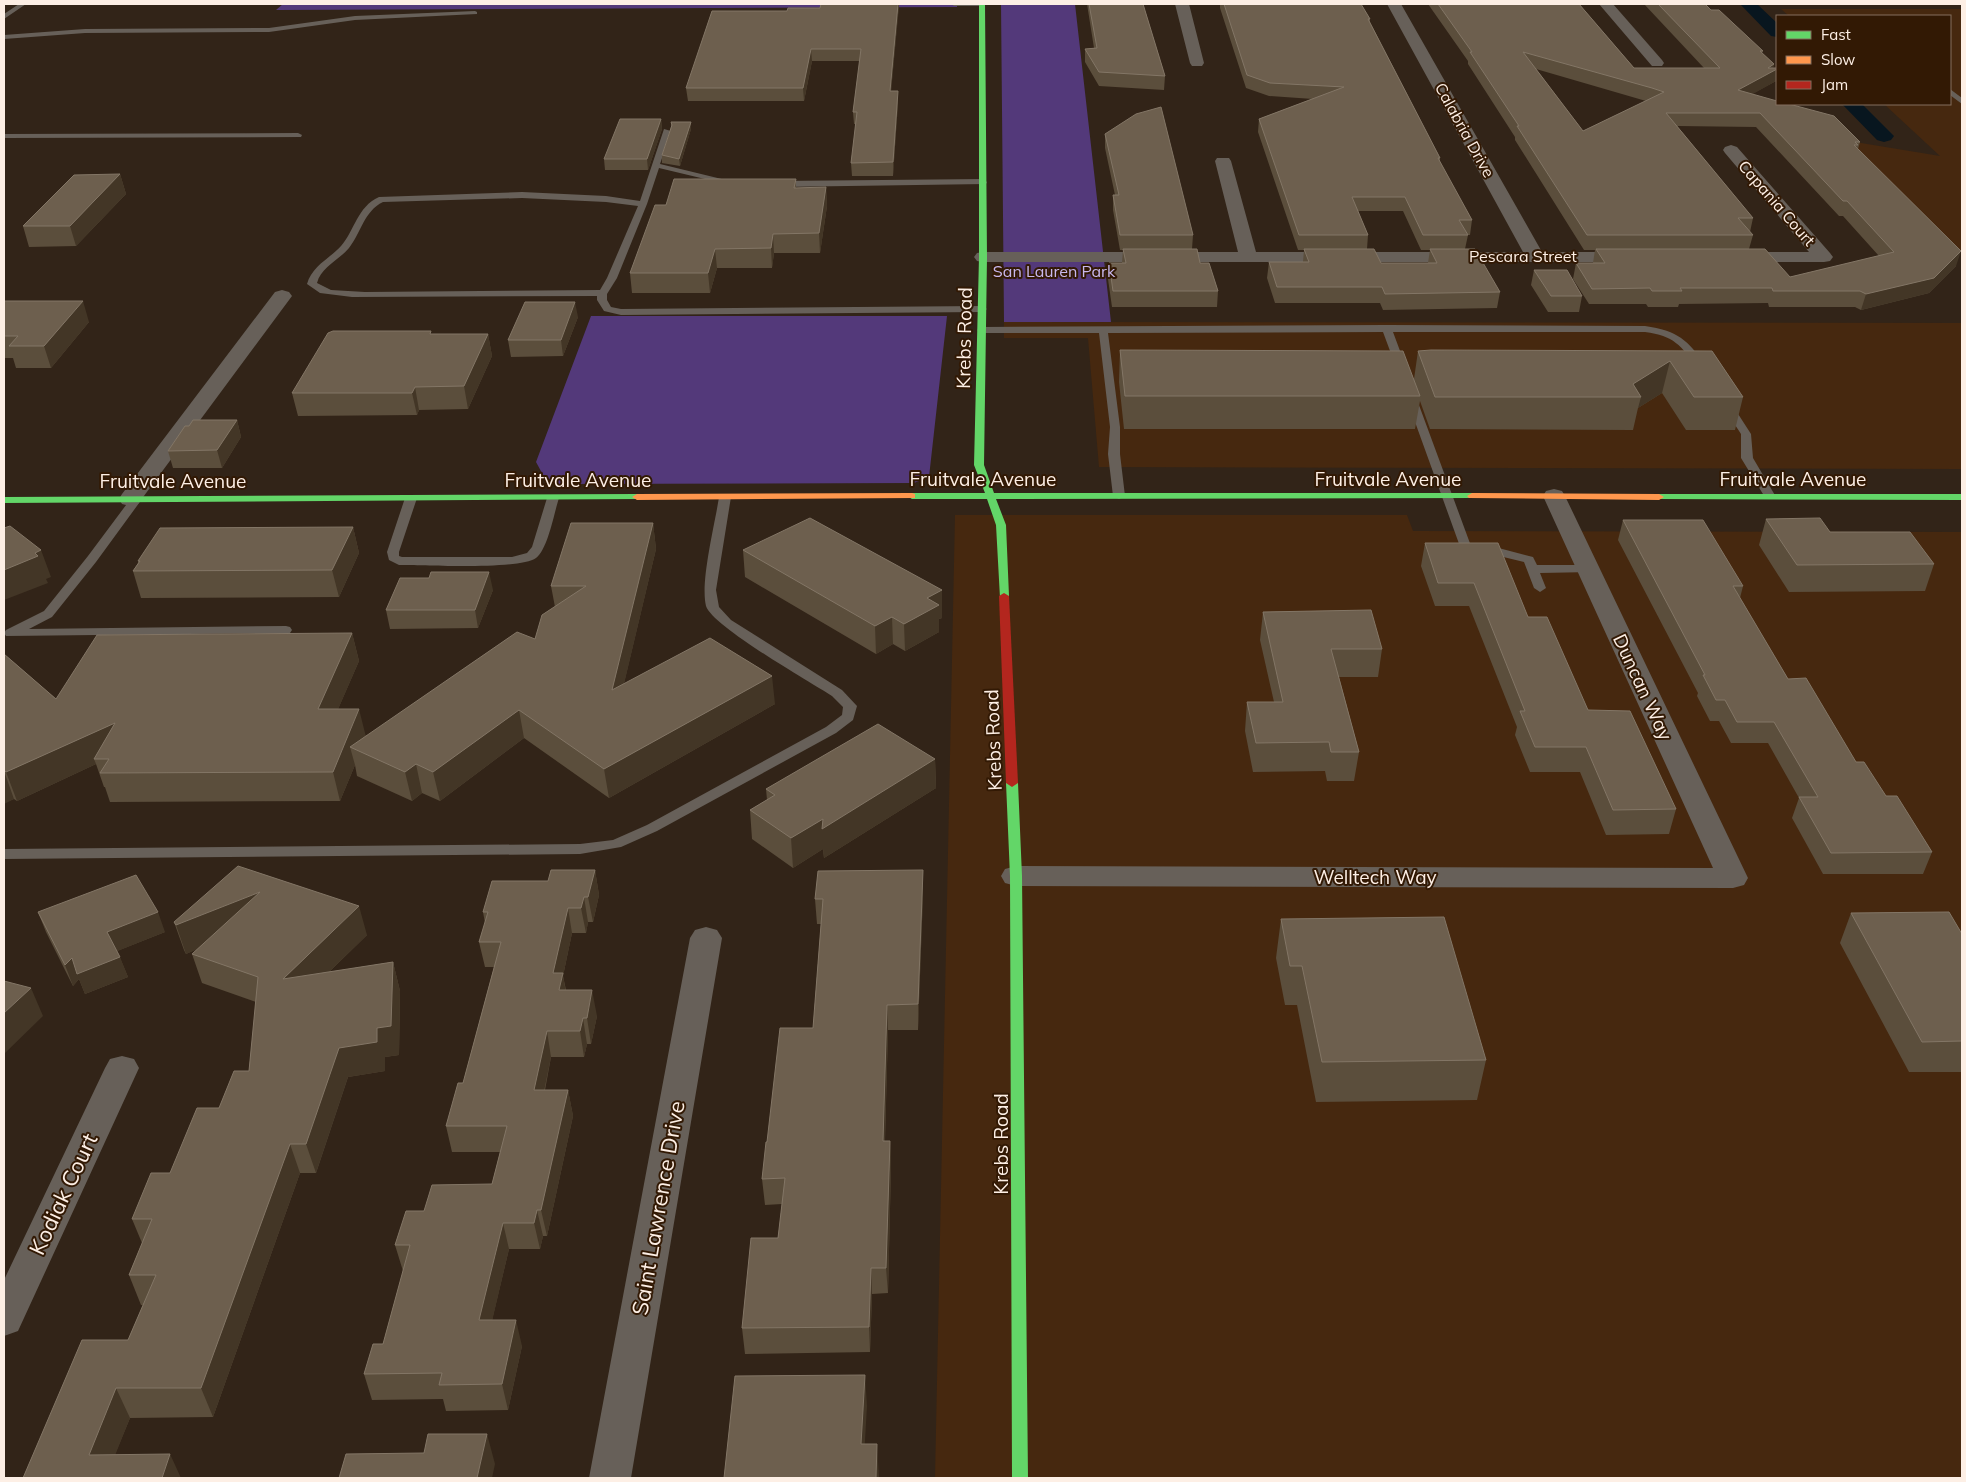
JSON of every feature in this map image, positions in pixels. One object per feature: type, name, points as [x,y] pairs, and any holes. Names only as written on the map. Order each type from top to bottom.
[{"type":"street","name":"Krebs Road","points":[[982,4],[983,258],[979,465],[1001,525],[1016,876],[1020,1478]]},
{"type":"street","points":[[1182,4],[1197,63]]},
{"type":"street","name":"Calabria Drive","points":[[1394,4],[1535,256]]},
{"type":"street","points":[[1606,4],[1657,63]]},
{"type":"street","name":"Capania Court","points":[[1714,257],[1824,257],[1731,150]]},
{"type":"street","points":[[1222,161],[1248,256]]},
{"type":"street","name":"Pescara Street","points":[[983,258],[1248,256],[1645,257]]},
{"type":"street","points":[[133,499],[282,296]]},
{"type":"street","name":"Fruitvale Avenue","points":[[4,500],[990,496],[1962,497]]},
{"type":"street","name":"Duncan Way","points":[[1554,496],[1733,878]]},
{"type":"street","name":"Welltech Way","points":[[1016,876],[1733,878]]},
{"type":"street","name":"Saint Lawrence Drive","points":[[610,1478],[706,938]]},
{"type":"street","name":"Kodiak Court","points":[[4,1320],[122,1068]]},
{"type":"lane","points":[[4,17],[22,4]]},
{"type":"lane","points":[[954,4],[982,4]]},
{"type":"lane","points":[[4,37],[86,31],[269,30],[355,18],[475,13]]},
{"type":"lane","points":[[1951,92],[1962,102]]},
{"type":"lane","points":[[667,131],[643,204],[612,278],[603,293],[602,300],[607,309],[621,312],[982,309]]},
{"type":"lane","points":[[4,136],[298,135]]},
{"type":"lane","points":[[655,165],[741,184]]},
{"type":"lane","points":[[773,184],[983,182]]},
{"type":"lane","points":[[603,293],[364,295],[330,292],[312,284],[314,275],[344,247],[371,204],[382,199],[522,195],[606,199],[643,204]]},
{"type":"lane","points":[[982,330],[1386,328],[1658,330],[1678,337],[1685,342],[1707,376]]},
{"type":"lane","points":[[1386,328],[1448,496],[1461,549],[1491,550],[1529,560],[1540,588]]},
{"type":"lane","points":[[1103,329],[1115,427],[1114,454],[1119,496]]},
{"type":"lane","points":[[1718,392],[1746,434],[1747,458],[1770,497]]},
{"type":"lane","points":[[4,854],[580,849],[616,844],[652,828],[831,730],[848,718],[850,706],[837,693],[727,623],[713,608],[710,590],[725,497]]},
{"type":"lane","points":[[411,498],[393,552],[393,557],[399,561],[512,561],[531,556],[538,547],[553,498]]},
{"type":"lane","points":[[7,635],[48,614],[92,559],[133,499]]},
{"type":"lane","points":[[1533,569],[1588,569]]},
{"type":"lane","points":[[7,635],[286,630]]},
{"type":"shaded area","points":[[1781,9],[1962,9],[1962,253],[1849,141],[1940,156],[1885,105],[1951,105],[1951,15],[1788,15]]},
{"type":"shaded area","points":[[1004,322],[1962,323],[1962,469],[1099,467],[1088,338],[1004,338]]},
{"type":"shaded area","points":[[955,515],[1407,515],[1413,531],[1962,532],[1962,1478],[935,1478]]},
{"type":"green space","points":[[283,4],[957,4],[957,7],[276,10]]},
{"type":"green space","name":"San Lauren Park","points":[[1001,4],[1075,4],[1111,322],[1004,322]]},
{"type":"green space","points":[[591,316],[947,316],[929,477],[914,483],[548,484],[536,462]]},
{"type":"building","points":[[821,4],[898,4],[890,91],[898,91],[893,162],[851,163],[857,112],[853,112],[861,49],[811,49],[803,88],[686,88],[712,11],[787,11],[788,8],[820,8]]},
{"type":"building","points":[[1089,4],[1143,4],[1165,76],[1099,72],[1085,49],[1097,48]]},
{"type":"building","points":[[1224,4],[1361,4],[1440,158],[1438,158],[1472,220],[1459,220],[1468,235],[1423,235],[1405,197],[1352,197],[1368,235],[1299,235],[1259,119],[1344,87],[1270,83],[1247,75]]},
{"type":"building","points":[[1438,4],[1579,4],[1634,68],[1720,68],[1658,4],[1705,4],[1711,10],[1719,10],[1763,51],[1760,51],[1774,64],[1768,68],[1776,68],[1738,90],[1776,101],[1776,105],[1793,105],[1834,116],[1860,142],[1855,142],[1858,145],[1854,145],[1961,251],[1934,278],[1866,294],[1860,291],[1773,291],[1772,288],[1680,288],[1682,291],[1652,291],[1650,288],[1592,289],[1576,263],[1605,263],[1596,249],[1765,249],[1790,277],[1894,252],[1847,201],[1843,201],[1760,113],[1666,113],[1753,218],[1738,218],[1753,235],[1587,235],[1470,52],[1472,52]],"holes":[[[1523,52],[1652,88],[1664,92],[1583,131]]]},
{"type":"building","points":[[1161,107],[1193,235],[1120,235],[1113,195],[1119,195],[1105,134],[1136,114]]},
{"type":"building","points":[[620,119],[661,119],[647,159],[604,159]]},
{"type":"building","points":[[671,122],[691,122],[679,159],[662,155],[672,125]]},
{"type":"building","points":[[120,174],[70,226],[23,226],[74,175]]},
{"type":"building","points":[[674,179],[796,179],[794,188],[826,187],[819,233],[773,234],[771,248],[715,249],[708,273],[630,273],[655,205],[666,205]]},
{"type":"building","points":[[1123,249],[1197,249],[1200,263],[1209,263],[1218,291],[1113,291],[1109,263],[1126,263]]},
{"type":"building","points":[[1304,249],[1374,249],[1381,263],[1437,263],[1430,249],[1475,249],[1500,292],[1385,294],[1382,287],[1277,287],[1269,262],[1309,262]]},
{"type":"building","points":[[1534,270],[1567,270],[1582,296],[1551,296]]},
{"type":"building","points":[[4,301],[83,301],[44,346],[9,346],[18,336],[4,336]]},
{"type":"building","points":[[525,302],[575,302],[561,340],[508,340]]},
{"type":"building","points":[[333,331],[431,331],[430,334],[488,334],[464,386],[415,387],[412,393],[292,393],[328,333]]},
{"type":"building","points":[[1120,350],[1403,351],[1420,396],[1125,396]]},
{"type":"building","points":[[1418,351],[1712,351],[1743,397],[1694,397],[1670,361],[1633,384],[1641,397],[1435,397]]},
{"type":"building","points":[[193,420],[237,420],[217,450],[168,451],[185,426],[189,426]]},
{"type":"building","points":[[810,518],[942,590],[927,598],[939,605],[904,624],[892,617],[875,626],[743,550]]},
{"type":"building","points":[[1820,518],[1830,532],[1910,532],[1934,564],[1797,565],[1766,519]]},
{"type":"building","points":[[1623,520],[1703,520],[1743,586],[1733,586],[1788,679],[1806,678],[1856,762],[1864,762],[1886,796],[1897,796],[1932,852],[1831,853],[1799,797],[1818,797],[1774,722],[1737,722],[1725,700],[1716,700],[1703,675],[1705,675]]},
{"type":"building","points":[[571,523],[653,523],[612,690],[710,638],[772,676],[604,769],[519,710],[433,772],[416,764],[405,772],[350,747],[517,632],[535,639],[542,615],[586,586],[551,586]]},
{"type":"building","points":[[10,526],[41,550],[35,553],[38,556],[4,570],[4,528]]},
{"type":"building","points":[[353,527],[332,570],[133,571],[160,528]]},
{"type":"building","points":[[1425,543],[1498,543],[1528,617],[1547,617],[1588,710],[1630,711],[1676,809],[1613,810],[1586,747],[1535,747],[1520,711],[1525,711],[1474,583],[1438,583]]},
{"type":"building","points":[[431,572],[489,572],[475,610],[386,610],[400,578],[429,578]]},
{"type":"building","points":[[1371,610],[1382,649],[1331,649],[1359,752],[1331,752],[1329,742],[1256,743],[1247,702],[1283,702],[1263,612]]},
{"type":"building","points":[[352,633],[318,709],[359,709],[333,772],[100,773],[109,759],[94,759],[115,723],[6,772],[4,770],[4,654],[56,699],[97,635]]},
{"type":"building","points":[[878,724],[935,759],[822,829],[823,819],[791,838],[750,810],[775,795],[766,789]]},
{"type":"building","points":[[238,866],[359,906],[283,979],[393,962],[391,1026],[377,1028],[377,1042],[339,1048],[306,1144],[290,1144],[201,1388],[116,1388],[89,1455],[170,1454],[162,1478],[23,1478],[82,1340],[128,1340],[156,1275],[129,1275],[152,1219],[132,1219],[151,1173],[170,1173],[197,1108],[219,1108],[234,1071],[249,1071],[258,977],[192,954],[260,892],[176,925],[174,922]]},
{"type":"building","points":[[551,870],[595,870],[588,897],[584,897],[581,908],[568,908],[553,973],[563,973],[559,990],[592,990],[587,1018],[583,1018],[580,1031],[547,1031],[534,1090],[568,1090],[541,1210],[537,1210],[534,1223],[503,1223],[479,1320],[516,1320],[502,1384],[439,1385],[442,1373],[364,1374],[373,1344],[383,1344],[410,1245],[395,1245],[406,1211],[424,1211],[432,1185],[492,1184],[507,1126],[446,1126],[458,1083],[463,1083],[501,942],[479,942],[488,912],[483,912],[492,881],[548,881]]},
{"type":"building","points":[[923,870],[918,1004],[887,1005],[883,1141],[890,1141],[886,1268],[871,1268],[869,1327],[742,1328],[751,1238],[778,1238],[785,1178],[762,1179],[780,1028],[813,1028],[823,899],[815,899],[818,871]]},
{"type":"building","points":[[136,875],[158,912],[107,932],[120,957],[77,974],[72,958],[65,965],[38,912]]},
{"type":"building","points":[[1949,912],[1962,934],[1962,1041],[1922,1042],[1851,913]]},
{"type":"building","points":[[1444,917],[1486,1060],[1322,1062],[1302,966],[1290,966],[1281,919]]},
{"type":"building","points":[[4,981],[31,988],[4,1013]]},
{"type":"building","points":[[865,1375],[861,1444],[877,1444],[876,1478],[724,1478],[735,1376]]},
{"type":"building","points":[[428,1434],[487,1434],[477,1478],[339,1478],[346,1454],[424,1453]]},
{"type":"waterway","points":[[1748,4],[1776,31]]},
{"type":"waterway","points":[[1852,105],[1884,136]]},
{"type":"traffic: fast","points":[[982,4],[983,257],[979,465],[1001,525],[1004,596]]},
{"type":"traffic: fast","points":[[912,496],[1472,496]]},
{"type":"traffic: fast","points":[[4,500],[637,497]]},
{"type":"traffic: fast","points":[[1659,497],[1962,497]]},
{"type":"traffic: fast","points":[[1012,783],[1016,876],[1020,1478]]},
{"type":"traffic: slow","points":[[637,497],[912,496]]},
{"type":"traffic: slow","points":[[1472,496],[1659,497]]},
{"type":"traffic: jam","points":[[1004,596],[1012,783]]}]
